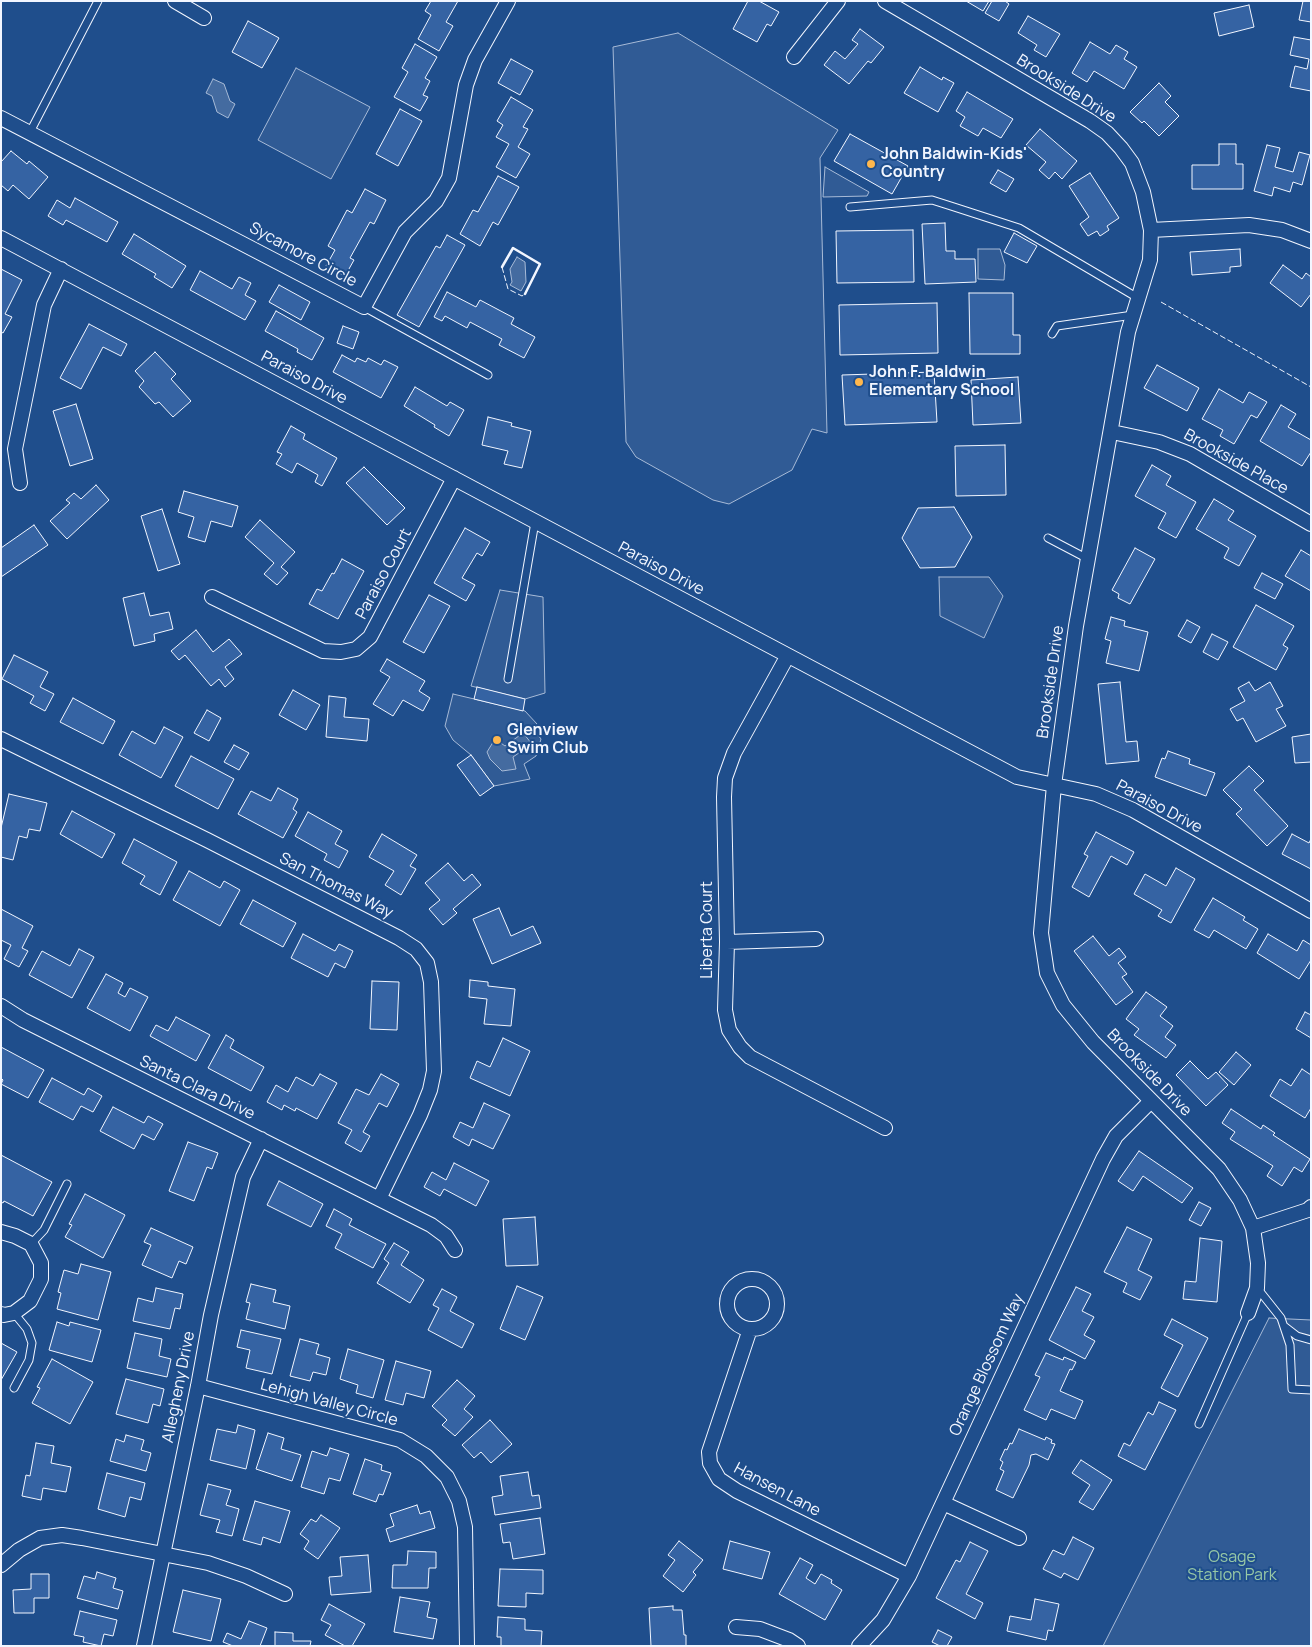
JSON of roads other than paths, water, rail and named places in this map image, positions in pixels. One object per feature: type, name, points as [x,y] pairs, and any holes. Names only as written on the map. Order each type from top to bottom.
[{"type":"street","points":[[175,1],[204,18]]},
{"type":"street","name":"Sycamore Circle","points":[[1,118],[364,307],[405,232],[436,201],[450,178],[466,85],[475,60],[508,1]]},
{"type":"street","points":[[794,57],[838,1]]},
{"type":"street","name":"Brookside Drive","points":[[885,1],[1090,121],[1107,133],[1121,148],[1132,163],[1139,179],[1151,230],[1150,260],[1128,332],[1112,432],[1076,626],[1054,785],[1041,933],[1047,973],[1063,1005],[1094,1042],[1150,1101],[1219,1169],[1240,1200],[1253,1228],[1258,1263],[1257,1288],[1248,1313]]},
{"type":"street","points":[[1151,230],[1249,225],[1282,230],[1311,241]]},
{"type":"street","name":"Paraiso Drive","points":[[1,238],[1017,777],[1096,794],[1133,810],[1311,911]]},
{"type":"street","points":[[20,483],[15,449],[44,305],[61,269]]},
{"type":"street","name":"Brookside Place","points":[[1112,432],[1159,442],[1190,454],[1311,524]]},
{"type":"street","name":"Paraiso Court","points":[[212,597],[323,651],[341,652],[356,648],[370,637],[454,478]]},
{"type":"street","name":"Liberta Court","points":[[787,656],[734,753],[725,778],[727,942],[725,1010],[729,1030],[740,1047],[750,1057],[885,1128]]},
{"type":"street","name":"San Thomas Way","points":[[1,739],[215,844],[399,938],[416,950],[426,963],[432,982],[434,1071],[430,1090],[420,1116],[379,1199]]},
{"type":"street","points":[[727,942],[816,939]]},
{"type":"street","name":"Santa Clara Drive","points":[[1,1006],[23,1020],[431,1225],[446,1236],[455,1250]]},
{"type":"street","name":"Orange Blossom Way","points":[[859,1646],[883,1620],[909,1576],[1103,1159],[1116,1136],[1150,1101]]},
{"type":"street","name":"Allegheny Drive","points":[[144,1646],[211,1315],[243,1177],[261,1139]]},
{"type":"street","points":[[1253,1228],[1308,1210],[1311,1207]]},
{"type":"street","points":[[1,1232],[32,1244],[42,1262],[40,1279],[30,1301],[8,1313]]},
{"type":"street","name":"Hansen Lane","points":[[750,1329],[709,1452],[710,1463],[719,1480],[736,1491],[909,1576]]},
{"type":"street","name":"Lehigh Valley Circle","points":[[198,1386],[400,1440],[426,1456],[447,1477],[459,1501],[465,1527],[467,1646]]},
{"type":"street","points":[[943,1503],[1019,1538]]},
{"type":"street","points":[[1,1565],[19,1550],[40,1538],[62,1536],[82,1538],[223,1568],[286,1594]]},
{"type":"street","points":[[736,1627],[760,1629],[789,1640],[798,1646]]},
{"type":"lane","points":[[30,134],[98,1]]},
{"type":"lane","points":[[850,207],[932,200],[1019,228],[1138,298]]},
{"type":"lane","points":[[364,307],[488,375]]},
{"type":"lane","points":[[1052,334],[1057,326],[1133,315]]},
{"type":"lane","points":[[508,679],[535,522]]},
{"type":"lane","points":[[1048,538],[1088,559]]},
{"type":"lane","points":[[32,1244],[44,1230],[68,1184]]},
{"type":"lane","points":[[1257,1288],[1281,1318],[1284,1326],[1290,1345],[1292,1389],[1311,1390]]},
{"type":"lane","points":[[8,1313],[27,1329],[32,1343],[29,1360],[14,1388]]},
{"type":"lane","name":"Brookside Drive","points":[[1199,1424],[1248,1313]]},
{"type":"lane","points":[[1284,1326],[1298,1336],[1311,1340]]},
{"type":"place","name":"John Baldwin-Kids' Country","points":[[871,164]]},
{"type":"place","name":"John F. Baldwin Elementary School","points":[[859,382]]},
{"type":"place","name":"Glenview Swim Club","points":[[497,740]]},
{"type":"park label","name":"Osage Station Park","points":[[1232,1567]]}]
